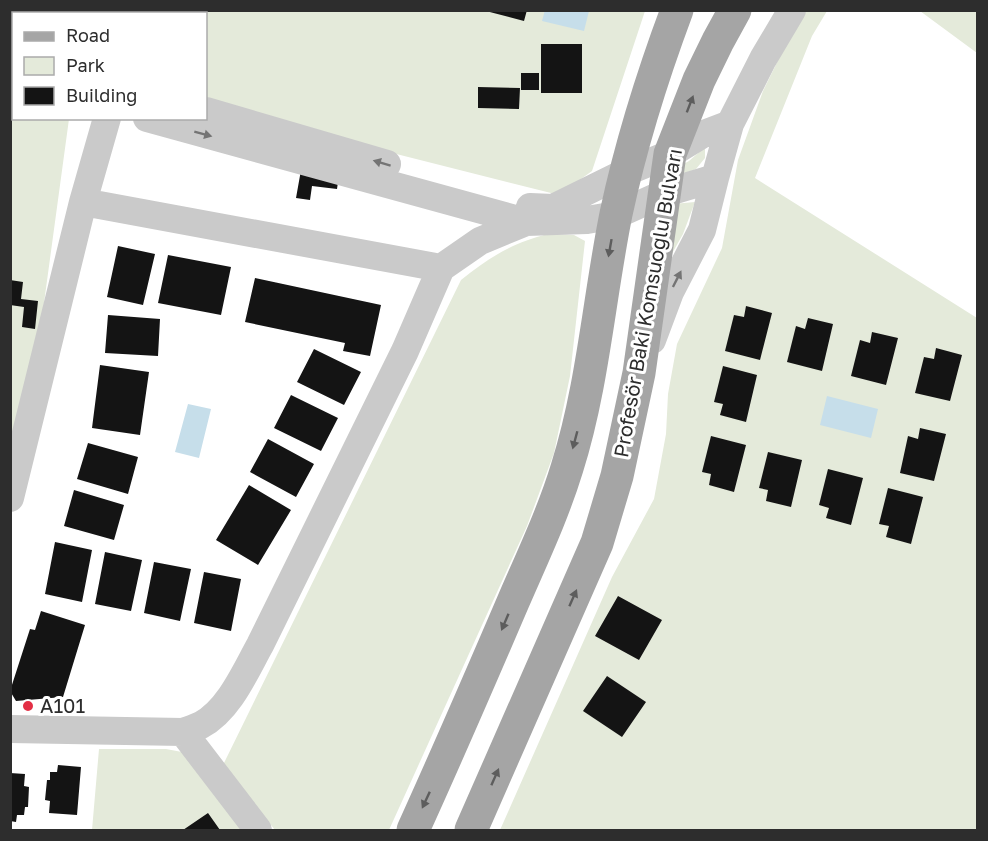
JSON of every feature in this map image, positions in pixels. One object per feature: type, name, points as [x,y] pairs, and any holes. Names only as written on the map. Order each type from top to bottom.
[{"type":"main road","points":[[413,831],[547,524],[567,467],[580,416],[626,172],[642,111],[677,10]]},
{"type":"main road","name":"Profesör Baki Komsuoğlu Bulvarı","points":[[471,831],[597,543],[617,476],[639,373],[670,154],[699,80],[735,10]]},
{"type":"street","points":[[639,373],[670,292],[702,230],[730,124],[763,59],[792,10]]},
{"type":"street","points":[[207,111],[531,207],[553,208],[626,172],[670,154],[701,135],[730,124]]},
{"type":"street","points":[[10,498],[83,202],[106,120]]},
{"type":"street","points":[[154,120],[526,222],[587,220],[616,216],[665,193],[715,178]]},
{"type":"street","points":[[83,202],[441,268]]},
{"type":"street","points":[[10,729],[183,732],[201,725],[215,714],[241,679],[405,351],[441,268],[480,241],[526,222]]},
{"type":"street","points":[[183,732],[258,831]]},
{"type":"green space","points":[[152,10],[645,11],[592,171],[559,195],[207,106],[207,12],[152,12]]},
{"type":"green space","points":[[11,11],[123,11],[12,12],[11,44]]},
{"type":"green space","points":[[806,11],[827,11],[812,36],[755,178],[977,318],[977,830],[500,830],[612,577],[654,499],[666,434],[668,394],[677,344],[722,248],[738,160],[763,91],[792,32]]},
{"type":"green space","points":[[920,11],[977,11],[977,53]]},
{"type":"green space","points":[[10,72],[12,72],[12,120],[69,120],[38,347],[10,456]]},
{"type":"green space","points":[[705,147],[705,158],[696,169],[678,176],[678,167]]},
{"type":"green space","points":[[695,202],[683,234],[661,273],[673,204]]},
{"type":"green space","points":[[548,234],[574,235],[585,241],[570,376],[554,453],[527,526],[389,830],[275,830],[223,765],[461,280],[502,252]]},
{"type":"green space","points":[[99,749],[166,749],[182,752],[246,830],[92,830]]},
{"type":"water","points":[[545,10],[589,10],[584,31],[542,21]]},
{"type":"water","points":[[827,396],[878,409],[871,438],[820,425]]},
{"type":"water","points":[[188,404],[211,409],[199,458],[175,452]]},
{"type":"building","points":[[482,10],[527,10],[524,21]]},
{"type":"building","points":[[541,44],[582,44],[582,93],[541,93]]},
{"type":"building","points":[[521,73],[539,73],[539,90],[521,90]]},
{"type":"building","points":[[478,87],[520,88],[519,109],[478,108]]},
{"type":"building","points":[[301,170],[339,175],[337,189],[312,186],[310,200],[296,198]]},
{"type":"building","points":[[118,246],[155,254],[143,305],[107,297]]},
{"type":"building","points":[[168,255],[231,267],[221,315],[158,303]]},
{"type":"building","points":[[255,278],[381,305],[370,356],[343,351],[345,343],[245,322]]},
{"type":"building","points":[[10,280],[23,282],[21,299],[38,301],[35,329],[22,327],[24,307],[10,305]]},
{"type":"building","points":[[746,306],[772,313],[760,360],[725,351],[734,315],[744,317]]},
{"type":"building","points":[[108,315],[160,319],[158,356],[105,353]]},
{"type":"building","points":[[808,318],[833,324],[822,371],[787,362],[796,326],[805,329]]},
{"type":"building","points":[[872,332],[898,338],[886,385],[851,376],[860,340],[870,343]]},
{"type":"building","points":[[936,348],[962,355],[950,401],[915,393],[924,357],[934,359]]},
{"type":"building","points":[[314,349],[361,372],[344,405],[297,382]]},
{"type":"building","points":[[100,365],[149,372],[140,435],[92,428]]},
{"type":"building","points":[[723,366],[757,375],[746,422],[720,415],[723,404],[714,402]]},
{"type":"building","points":[[291,395],[338,418],[321,451],[274,428]]},
{"type":"building","points":[[920,428],[946,434],[934,481],[900,473],[908,436],[918,439]]},
{"type":"building","points":[[711,436],[746,445],[734,492],[709,485],[711,474],[702,472]]},
{"type":"building","points":[[268,439],[314,464],[296,497],[250,472]]},
{"type":"building","points":[[88,443],[138,457],[128,494],[77,479]]},
{"type":"building","points":[[768,452],[802,460],[791,507],[766,501],[768,490],[759,488]]},
{"type":"building","points":[[828,469],[863,478],[851,525],[826,518],[829,508],[819,505]]},
{"type":"building","points":[[249,485],[291,510],[258,565],[216,540]]},
{"type":"building","points":[[888,488],[923,497],[911,544],[886,537],[889,526],[879,524]]},
{"type":"building","points":[[74,490],[124,505],[114,540],[64,526]]},
{"type":"building","points":[[55,542],[92,550],[82,602],[45,594]]},
{"type":"building","points":[[105,552],[142,560],[131,611],[95,604]]},
{"type":"building","points":[[154,562],[191,569],[180,621],[144,613]]},
{"type":"building","points":[[204,572],[241,579],[231,631],[194,623]]},
{"type":"building","points":[[618,596],[662,620],[639,660],[595,636]]},
{"type":"building","points":[[41,611],[85,625],[63,697],[16,701],[10,691],[30,629],[35,630]]},
{"type":"building","points":[[607,676],[646,702],[622,737],[583,711]]},
{"type":"building","points":[[58,765],[81,767],[77,815],[49,813],[50,801],[45,800],[47,780],[50,780],[50,772],[57,772]]},
{"type":"building","points":[[10,773],[25,774],[24,786],[29,787],[28,807],[25,807],[24,815],[17,815],[16,822],[10,821]]},
{"type":"building","points":[[208,813],[220,830],[183,830]]},
{"type":"place","name":"A101","points":[[28,706]]}]
